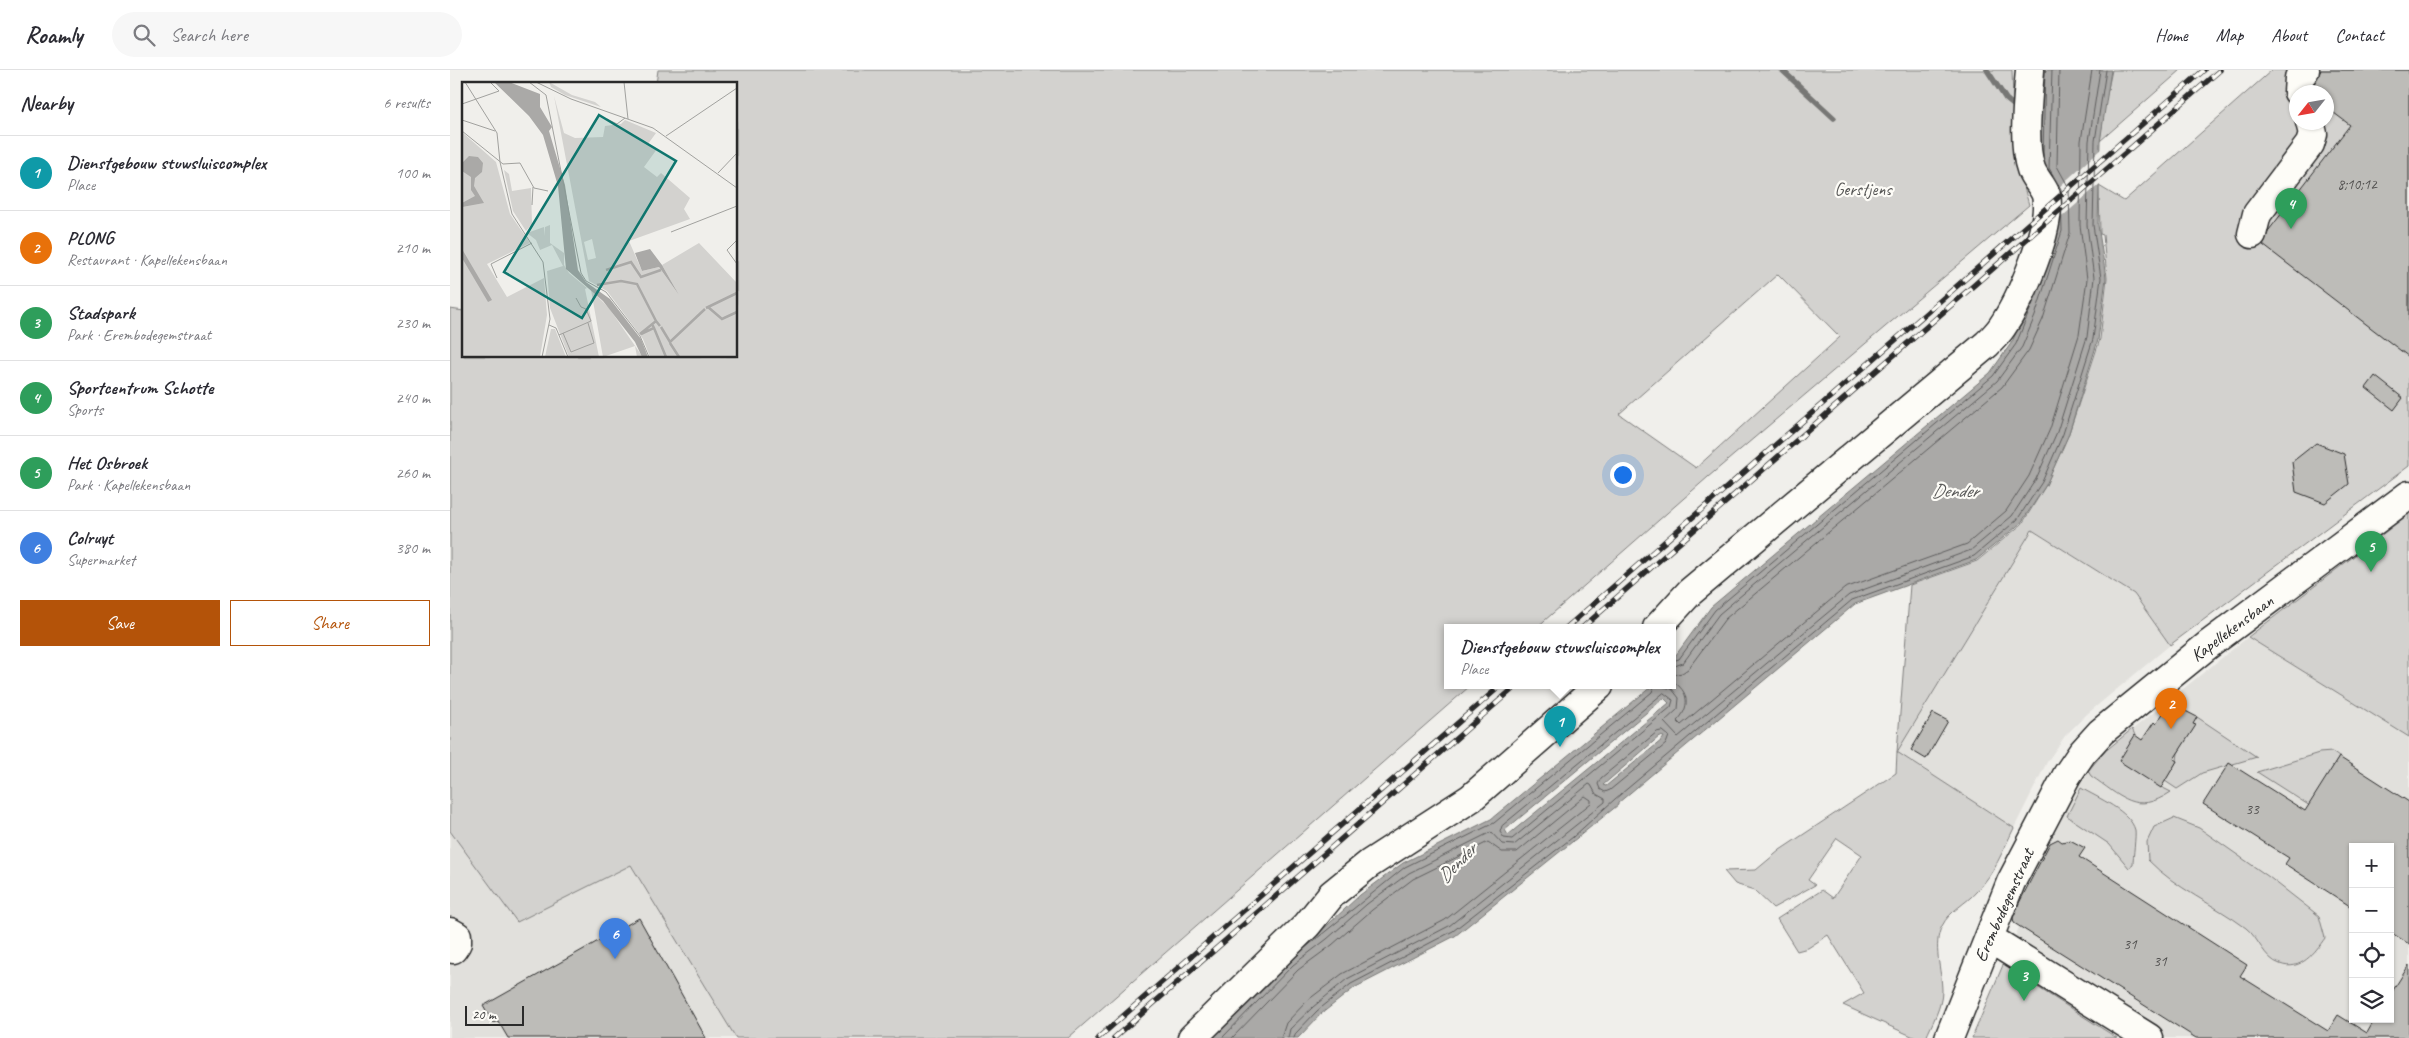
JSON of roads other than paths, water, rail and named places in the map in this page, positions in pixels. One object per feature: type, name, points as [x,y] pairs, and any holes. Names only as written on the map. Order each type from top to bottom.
[{"type":"street","points":[[1661,624],[1690,592],[1987,344],[2002,328],[2014,307],[2044,233],[2046,195],[2036,179],[2029,161],[2027,115],[2030,70]]},
{"type":"street","points":[[2298,85],[2299,78],[2305,70]]},
{"type":"street","points":[[2252,234],[2257,214],[2310,144],[2311,130]]},
{"type":"street","name":"Kapellekensbaan","points":[[2067,775],[2101,732],[2208,645],[2409,495]]},
{"type":"street","points":[[1192,1038],[1307,925],[1332,894],[1369,864],[1471,798],[1596,689]]},
{"type":"street","name":"Erembodegemstraat","points":[[1949,1038],[2011,882],[2067,775]]},
{"type":"street","points":[[1989,938],[2149,1038]]},
{"type":"water","name":"Dender","points":[[2041,70],[2111,70],[2100,142],[2098,225],[2106,278],[2098,340],[2068,436],[2046,485],[2021,523],[1976,560],[1855,604],[1618,803],[1618,805],[1455,936],[1354,988],[1321,1014],[1298,1038],[1206,1038],[1360,895],[1403,863],[1491,819],[1648,689],[1676,689],[1676,655],[1711,607],[1990,373],[2012,342],[2025,312],[2038,172]],"holes":[[[1664,698],[1669,703],[1508,835],[1505,830]],[[1660,736],[1664,737],[1606,786],[1603,785]]]},
{"type":"waterway","points":[[1782,70],[1834,118]]},
{"type":"waterway","points":[[1987,70],[2006,99],[2018,109]]},
{"type":"railway","points":[[1571,624],[2204,70]]},
{"type":"railway","points":[[1587,624],[2220,70]]},
{"type":"railway","points":[[1098,1038],[1497,689]]},
{"type":"railway","points":[[1114,1038],[1513,689]]},
{"type":"place","name":"Sportcentrum Schotte","points":[[2291,229]]},
{"type":"place","name":"Het Osbroek","points":[[2371,572]]},
{"type":"place","name":"PLONG","points":[[2171,729]]},
{"type":"place","name":"Dienstgebouw stuwsluiscomplex","points":[[1560,747]]},
{"type":"place","name":"Colruyt","points":[[615,959]]},
{"type":"place","name":"Stadspark","points":[[2024,1001]]},
{"type":"park label","name":"Gerstjens","points":[[1863,189]]}]
